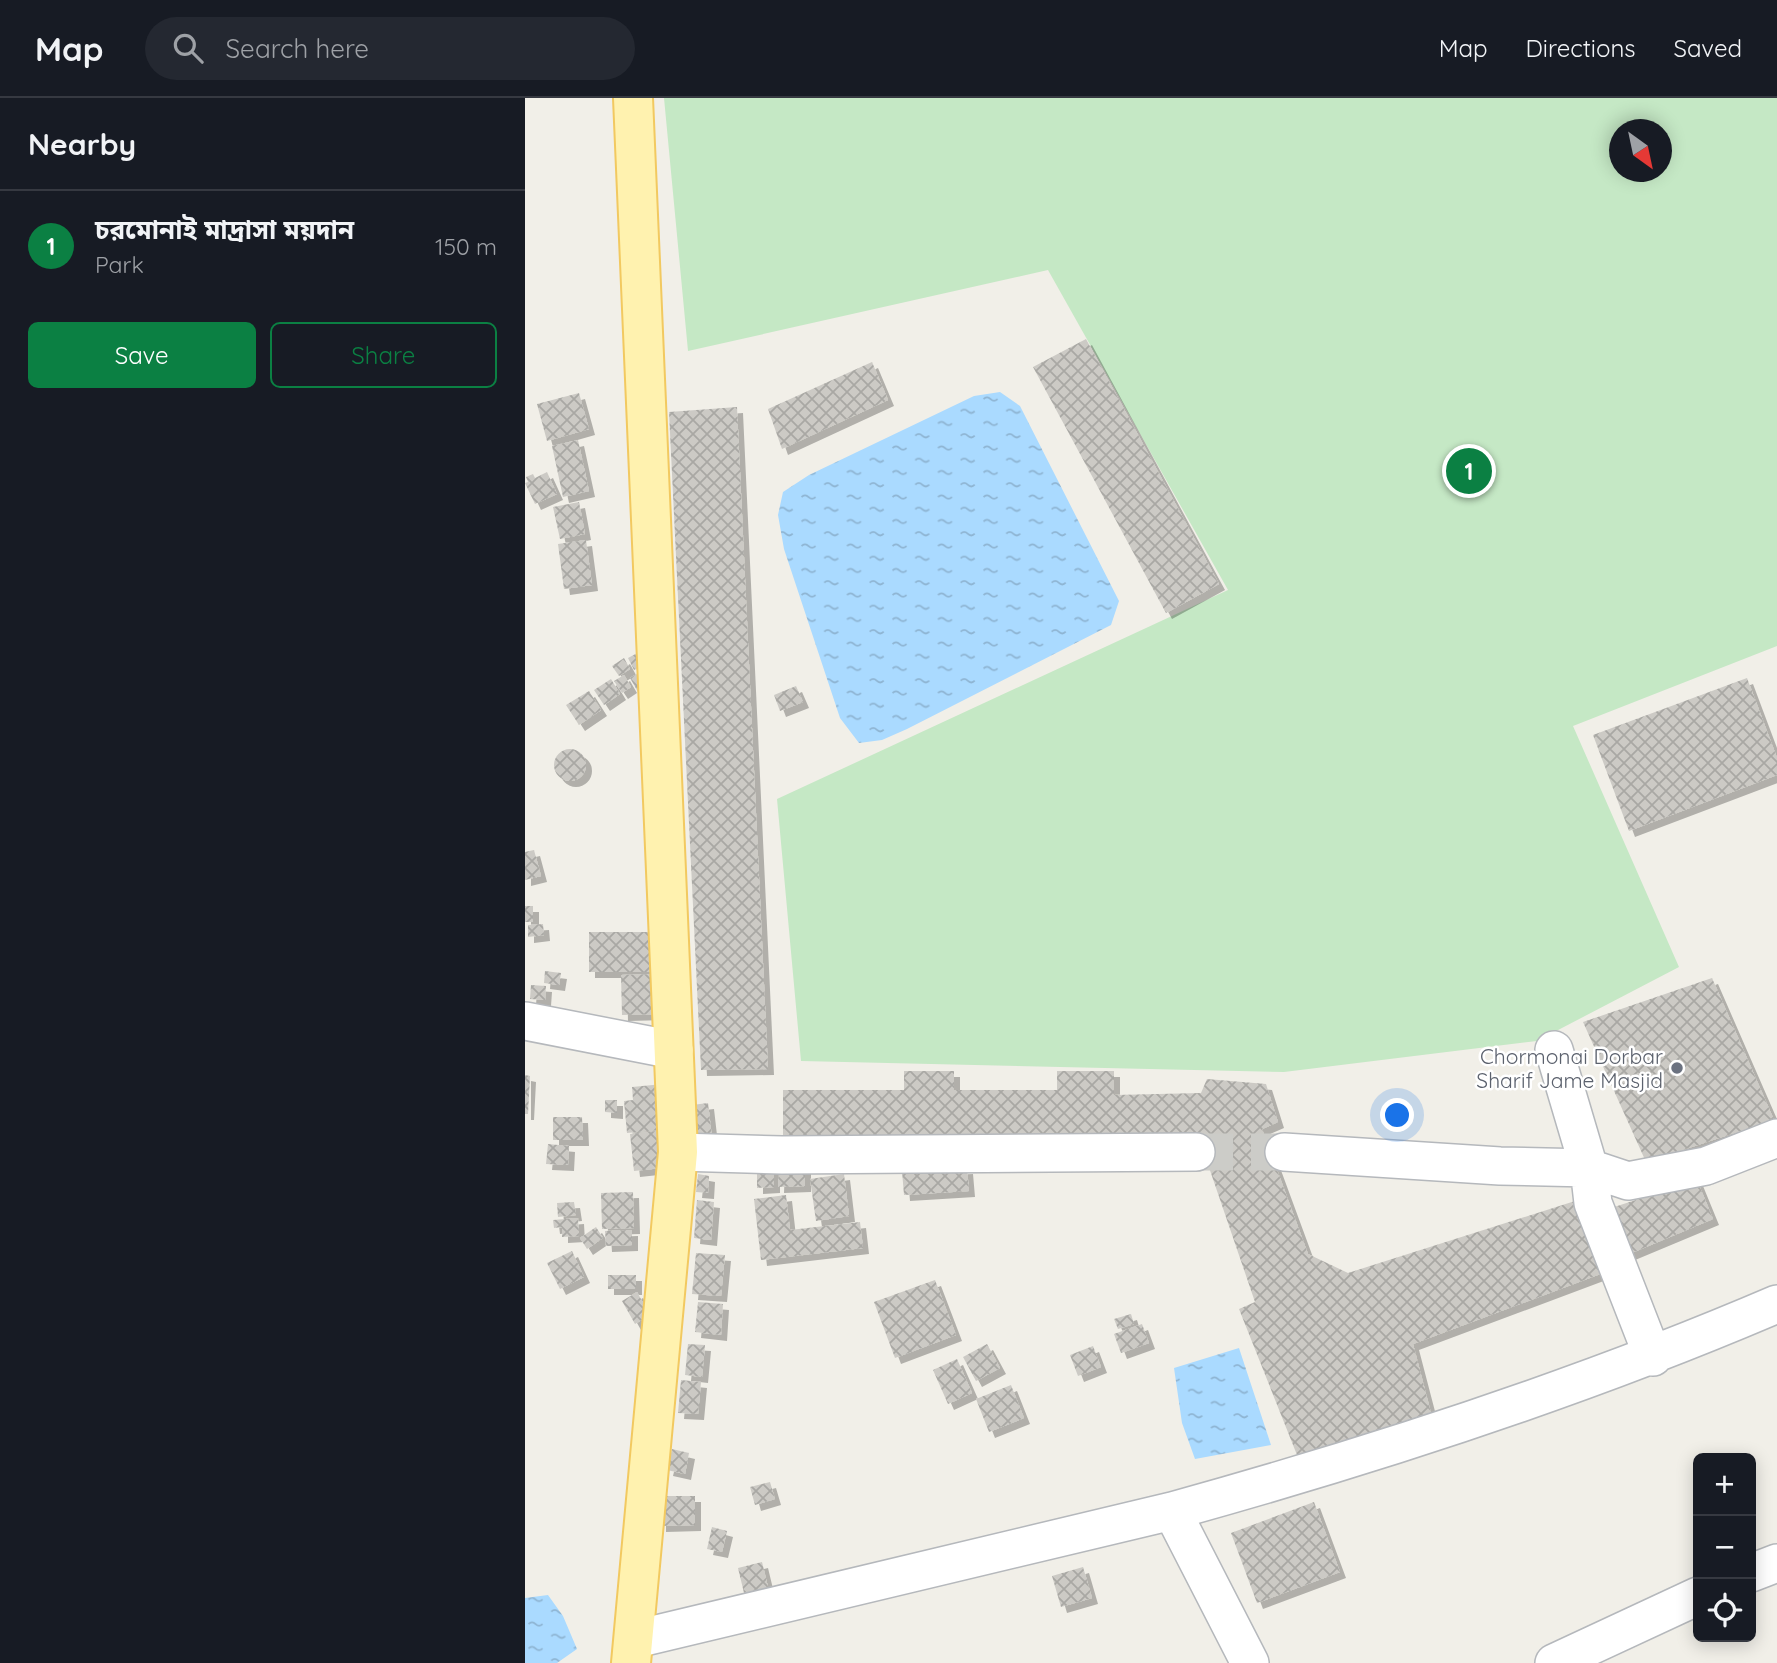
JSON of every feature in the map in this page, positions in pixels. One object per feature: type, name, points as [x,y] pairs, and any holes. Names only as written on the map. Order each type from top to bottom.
[{"type":"main road","points":[[632,98],[678,1152],[634,1651]]},
{"type":"street","points":[[525,1021],[674,1051]]},
{"type":"street","points":[[1554,1050],[1588,1168],[1593,1203],[1653,1357]]},
{"type":"street","points":[[1284,1152],[1500,1166],[1588,1168],[1628,1181],[1706,1166],[1777,1138]]},
{"type":"street","points":[[678,1152],[782,1155],[1196,1152]]},
{"type":"street","points":[[634,1651],[1316,1471],[1653,1357],[1777,1304]]},
{"type":"street","points":[[1172,1511],[1250,1663]]},
{"type":"street","points":[[1756,1571],[1777,1563]]},
{"type":"street","points":[[1554,1663],[1693,1598]]},
{"type":"green space","points":[[664,98],[1777,98],[1777,646],[1573,726],[1679,967],[1537,1041],[1284,1072],[801,1061],[777,799],[1228,590],[1048,270],[688,351]]},
{"type":"water","points":[[1000,392],[1020,406],[1119,601],[1111,625],[907,729],[882,740],[859,743],[840,718],[784,549],[778,515],[783,492],[809,475],[974,396]]},
{"type":"water","points":[[1239,1348],[1271,1445],[1195,1459],[1182,1423],[1174,1368]]},
{"type":"water","points":[[548,1595],[563,1616],[577,1649],[557,1663],[525,1663],[525,1598]]},
{"type":"building","points":[[1086,339],[1219,584],[1166,613],[1033,367]]},
{"type":"building","points":[[872,362],[888,400],[782,449],[768,409]]},
{"type":"building","points":[[579,393],[589,429],[547,441],[537,404]]},
{"type":"building","points":[[737,407],[768,1069],[701,1070],[669,412]]},
{"type":"building","points":[[578,440],[589,491],[563,497],[552,446]]},
{"type":"building","points":[[547,472],[557,494],[535,504],[525,483],[528,482],[526,477],[533,474],[535,478]]},
{"type":"building","points":[[579,502],[585,534],[560,539],[553,507]]},
{"type":"building","points":[[586,540],[592,585],[564,589],[558,544]]},
{"type":"building","points":[[641,651],[648,663],[634,670],[628,658]]},
{"type":"building","points":[[624,658],[630,669],[619,676],[612,666]]},
{"type":"building","points":[[644,670],[652,683],[638,692],[630,678]]},
{"type":"building","points":[[624,675],[631,687],[622,693],[614,681]]},
{"type":"building","points":[[1747,678],[1777,758],[1777,775],[1629,831],[1593,735]]},
{"type":"building","points":[[611,679],[620,694],[604,705],[594,690]]},
{"type":"building","points":[[796,686],[803,702],[780,711],[774,695]]},
{"type":"building","points":[[589,691],[601,710],[579,725],[566,705]]},
{"type":"building","points":[[570,749],[582,753],[586,765],[582,777],[570,781],[558,777],[554,765],[558,753]]},
{"type":"building","points":[[534,850],[541,876],[525,880],[525,852]]},
{"type":"building","points":[[525,906],[533,906],[533,922],[525,922]]},
{"type":"building","points":[[543,924],[544,935],[528,937],[528,925]]},
{"type":"building","points":[[589,932],[658,932],[658,972],[589,972]]},
{"type":"building","points":[[545,971],[561,973],[559,985],[544,983]]},
{"type":"building","points":[[660,974],[661,1014],[622,1015],[621,975]]},
{"type":"building","points":[[1712,978],[1774,1120],[1646,1162],[1583,1022]]},
{"type":"building","points":[[531,985],[546,986],[545,1000],[530,999]]},
{"type":"building","points":[[904,1071],[954,1071],[954,1090],[1057,1090],[1057,1071],[1114,1071],[1114,1095],[1201,1093],[1207,1079],[1266,1084],[1278,1122],[1262,1129],[1308,1254],[1348,1273],[1575,1201],[1611,1270],[1413,1344],[1431,1413],[1299,1460],[1239,1309],[1255,1302],[1201,1144],[783,1148],[783,1090],[904,1090]]},
{"type":"building","points":[[525,1075],[530,1076],[528,1114],[525,1114]]},
{"type":"building","points":[[663,1084],[667,1129],[627,1133],[624,1101],[633,1100],[632,1087]]},
{"type":"building","points":[[605,1100],[617,1100],[617,1113],[605,1112]]},
{"type":"building","points":[[708,1103],[712,1138],[696,1140],[692,1105]]},
{"type":"building","points":[[553,1117],[582,1117],[583,1140],[553,1140]]},
{"type":"building","points":[[667,1130],[671,1167],[634,1171],[630,1134]]},
{"type":"building","points":[[548,1144],[569,1146],[568,1165],[546,1164]]},
{"type":"building","points":[[757,1160],[774,1160],[774,1187],[757,1188]]},
{"type":"building","points":[[805,1163],[805,1186],[778,1187],[779,1164]]},
{"type":"building","points":[[967,1168],[969,1191],[904,1195],[902,1171]]},
{"type":"building","points":[[698,1174],[709,1176],[708,1193],[696,1192]]},
{"type":"building","points":[[844,1174],[849,1216],[816,1221],[810,1179]]},
{"type":"building","points":[[1697,1180],[1713,1219],[1622,1257],[1605,1210]]},
{"type":"building","points":[[633,1192],[634,1228],[602,1229],[601,1193]]},
{"type":"building","points":[[786,1195],[790,1230],[860,1222],[863,1248],[761,1260],[754,1199]]},
{"type":"building","points":[[697,1200],[714,1202],[711,1240],[694,1238]]},
{"type":"building","points":[[574,1202],[576,1215],[558,1217],[557,1203]]},
{"type":"building","points":[[578,1218],[579,1236],[562,1237],[562,1227],[554,1228],[553,1220]]},
{"type":"building","points":[[596,1227],[603,1238],[587,1249],[580,1238]]},
{"type":"building","points":[[632,1230],[632,1245],[606,1246],[605,1231]]},
{"type":"building","points":[[572,1251],[584,1277],[560,1289],[547,1263]]},
{"type":"building","points":[[696,1253],[725,1255],[721,1296],[692,1294]]},
{"type":"building","points":[[608,1275],[636,1275],[636,1289],[608,1289]]},
{"type":"building","points":[[935,1280],[956,1335],[895,1358],[874,1302]]},
{"type":"building","points":[[637,1292],[650,1315],[635,1324],[622,1301]]},
{"type":"building","points":[[698,1302],[723,1304],[721,1335],[695,1332]]},
{"type":"building","points":[[1131,1314],[1134,1324],[1118,1329],[1114,1319]]},
{"type":"building","points":[[1142,1324],[1149,1343],[1121,1353],[1114,1334]]},
{"type":"building","points":[[688,1344],[705,1345],[702,1377],[685,1375]]},
{"type":"building","points":[[987,1344],[1000,1368],[976,1381],[963,1357]]},
{"type":"building","points":[[1093,1346],[1101,1367],[1078,1376],[1070,1355]]},
{"type":"building","points":[[957,1359],[972,1393],[948,1404],[933,1370]]},
{"type":"building","points":[[681,1380],[701,1382],[698,1414],[678,1413]]},
{"type":"building","points":[[1011,1385],[1024,1418],[989,1432],[976,1399]]},
{"type":"building","points":[[672,1449],[689,1453],[685,1474],[667,1470]]},
{"type":"building","points":[[770,1482],[775,1499],[755,1505],[750,1487]]},
{"type":"building","points":[[660,1496],[695,1496],[695,1525],[660,1526]]},
{"type":"building","points":[[1314,1502],[1340,1572],[1257,1603],[1231,1533]]},
{"type":"building","points":[[712,1527],[727,1531],[722,1552],[707,1549]]},
{"type":"building","points":[[762,1562],[768,1587],[744,1593],[738,1568]]},
{"type":"building","points":[[1083,1567],[1092,1598],[1061,1607],[1052,1576]]},
{"type":"tunnel","points":[[1196,1152],[1284,1152]]},
{"type":"place","name":"চরমোনাই মাদ্রাসা ময়দান","points":[[1469,471]]},
{"type":"place","name":"Chormonai Dorbar Sharif Jame Masjid","points":[[1677,1068]]}]
